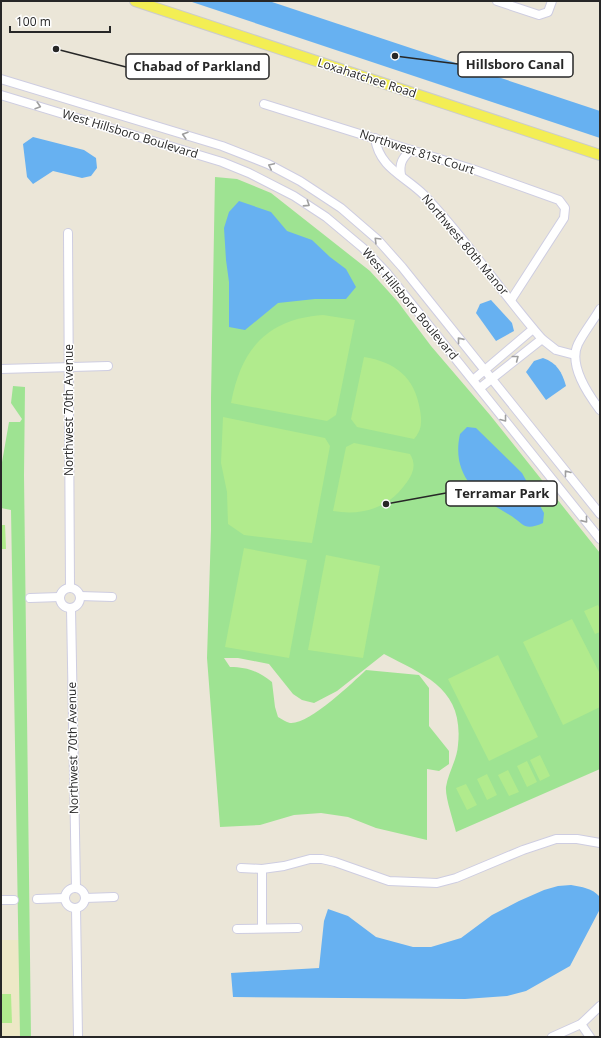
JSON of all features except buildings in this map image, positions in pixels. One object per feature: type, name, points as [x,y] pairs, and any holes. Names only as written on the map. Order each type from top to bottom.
[{"type":"main road","name":"Loxahatchee Road","points":[[135,1],[600,155]]},
{"type":"street","points":[[497,1],[539,14],[548,12],[552,1]]},
{"type":"street","name":"West Hillsboro Boulevard","points":[[1,79],[234,150],[268,164],[296,178],[341,208],[378,240],[402,267],[600,514]]},
{"type":"street","name":"West Hillsboro Boulevard","points":[[1,94],[222,162],[260,178],[305,202],[343,230],[372,256],[480,388],[600,539]]},
{"type":"street","name":"Northwest 81st Court","points":[[264,104],[475,170],[559,200],[565,208],[564,218],[511,300]]},
{"type":"street","name":"Northwest 80th Manor","points":[[375,138],[376,149],[381,158],[424,195],[542,339],[556,350],[575,355]]},
{"type":"street","points":[[401,175],[399,166],[403,157],[411,150]]},
{"type":"street","name":"Northwest 70th Avenue","points":[[68,233],[70,588]]},
{"type":"street","points":[[600,309],[578,345],[575,355],[579,374],[589,395],[600,410]]},
{"type":"street","points":[[473,380],[533,329]]},
{"type":"street","points":[[480,388],[542,339]]},
{"type":"street","points":[[1,369],[108,366]]},
{"type":"street","points":[[70,588],[76,590],[80,596],[79,603],[71,608],[64,606],[60,597],[62,592],[70,588]]},
{"type":"street","points":[[80,596],[112,597]]},
{"type":"street","points":[[30,598],[60,597]]},
{"type":"street","name":"Northwest 70th Avenue","points":[[71,608],[76,888]]},
{"type":"street","points":[[241,868],[262,869],[284,866],[310,859],[322,859],[335,862],[389,882],[437,883],[456,878],[523,850],[556,839],[577,839],[600,843]]},
{"type":"street","points":[[262,869],[262,928]]},
{"type":"street","points":[[76,888],[82,891],[85,898],[84,904],[76,908],[68,905],[65,898],[68,891],[76,888]]},
{"type":"street","points":[[85,898],[114,897]]},
{"type":"street","points":[[37,898],[65,898]]},
{"type":"street","points":[[1,900],[14,900]]},
{"type":"street","points":[[76,908],[78,1037]]},
{"type":"street","points":[[237,929],[298,928]]},
{"type":"street","points":[[552,1037],[581,1024],[600,1006]]},
{"type":"street","points":[[581,1024],[590,1037]]},
{"type":"shaded area","points":[[1,940],[19,940],[20,1037],[1,1037]]},
{"type":"green space","points":[[215,177],[237,179],[271,193],[370,271],[398,302],[431,346],[490,415],[600,553],[600,769],[456,832],[446,791],[458,745],[458,726],[455,710],[448,697],[439,687],[427,678],[384,654],[337,691],[314,703],[302,700],[293,694],[269,664],[238,658],[224,658],[230,667],[252,670],[272,682],[275,707],[278,717],[290,723],[298,722],[319,711],[366,670],[419,675],[429,688],[429,726],[449,751],[449,764],[439,771],[427,769],[427,840],[376,828],[348,817],[321,813],[294,815],[260,825],[220,827],[207,658],[211,530],[211,398]]},
{"type":"green space","points":[[323,315],[355,320],[336,415],[327,421],[231,403],[242,367],[250,352],[260,340],[272,330],[286,323],[303,318]]},
{"type":"green space","points":[[364,357],[375,359],[394,367],[402,373],[414,388],[420,410],[421,422],[419,432],[414,439],[357,427],[351,419]]},
{"type":"green space","points":[[13,386],[25,387],[24,475],[31,1037],[20,1037],[11,510],[1,508],[1,468],[9,422],[20,422],[22,419],[11,403]]},
{"type":"green space","points":[[223,417],[325,438],[330,446],[312,543],[244,535],[228,524],[227,492],[221,463]]},
{"type":"green space","points":[[354,443],[410,454],[414,465],[413,471],[400,491],[384,504],[365,511],[333,511],[346,447]]},
{"type":"green space","points":[[1,525],[5,525],[6,549],[1,549]]},
{"type":"green space","points":[[244,548],[307,560],[289,658],[225,647]]},
{"type":"green space","points":[[326,555],[380,566],[363,658],[308,650]]},
{"type":"green space","points":[[598,605],[600,609],[600,632],[595,634],[584,611]]},
{"type":"green space","points":[[572,619],[600,674],[600,707],[563,725],[523,642]]},
{"type":"green space","points":[[498,655],[538,737],[489,761],[448,679]]},
{"type":"green space","points":[[540,755],[550,776],[540,781],[530,760]]},
{"type":"green space","points":[[527,761],[537,782],[527,787],[517,766]]},
{"type":"green space","points":[[508,770],[519,792],[509,796],[498,775]]},
{"type":"green space","points":[[487,774],[497,795],[487,800],[477,779]]},
{"type":"green space","points":[[466,784],[477,805],[467,810],[456,788]]},
{"type":"green space","points":[[1,994],[11,994],[12,1023],[1,1023]]},
{"type":"water","points":[[189,1],[269,1],[600,111],[600,138]]},
{"type":"water","points":[[33,137],[84,150],[96,158],[97,168],[91,176],[82,178],[53,171],[33,184],[27,177],[23,144]]},
{"type":"water","points":[[239,201],[271,212],[287,231],[312,240],[330,257],[346,269],[356,287],[346,299],[315,299],[278,303],[245,330],[229,327],[229,282],[224,228],[229,212]]},
{"type":"water","points":[[491,300],[512,323],[514,331],[496,341],[476,313],[480,304]]},
{"type":"water","points":[[543,358],[555,365],[563,376],[566,386],[546,400],[526,372],[534,361]]},
{"type":"water","points":[[467,427],[476,428],[522,473],[544,513],[543,523],[531,527],[524,525],[486,500],[469,483],[463,473],[459,461],[458,448],[460,434]]},
{"type":"water","points":[[571,885],[587,888],[597,894],[600,897],[600,909],[570,966],[526,991],[507,996],[465,999],[233,997],[231,973],[319,968],[324,921],[328,909],[348,916],[376,937],[413,947],[431,947],[461,938],[492,915],[519,901],[544,890],[558,886]]},
{"type":"place","name":"Chabad of Parkland","points":[[56,49]]},
{"type":"place","name":"Hillsboro Canal","points":[[395,56]]},
{"type":"place","name":"Terramar Park","points":[[386,504]]}]
